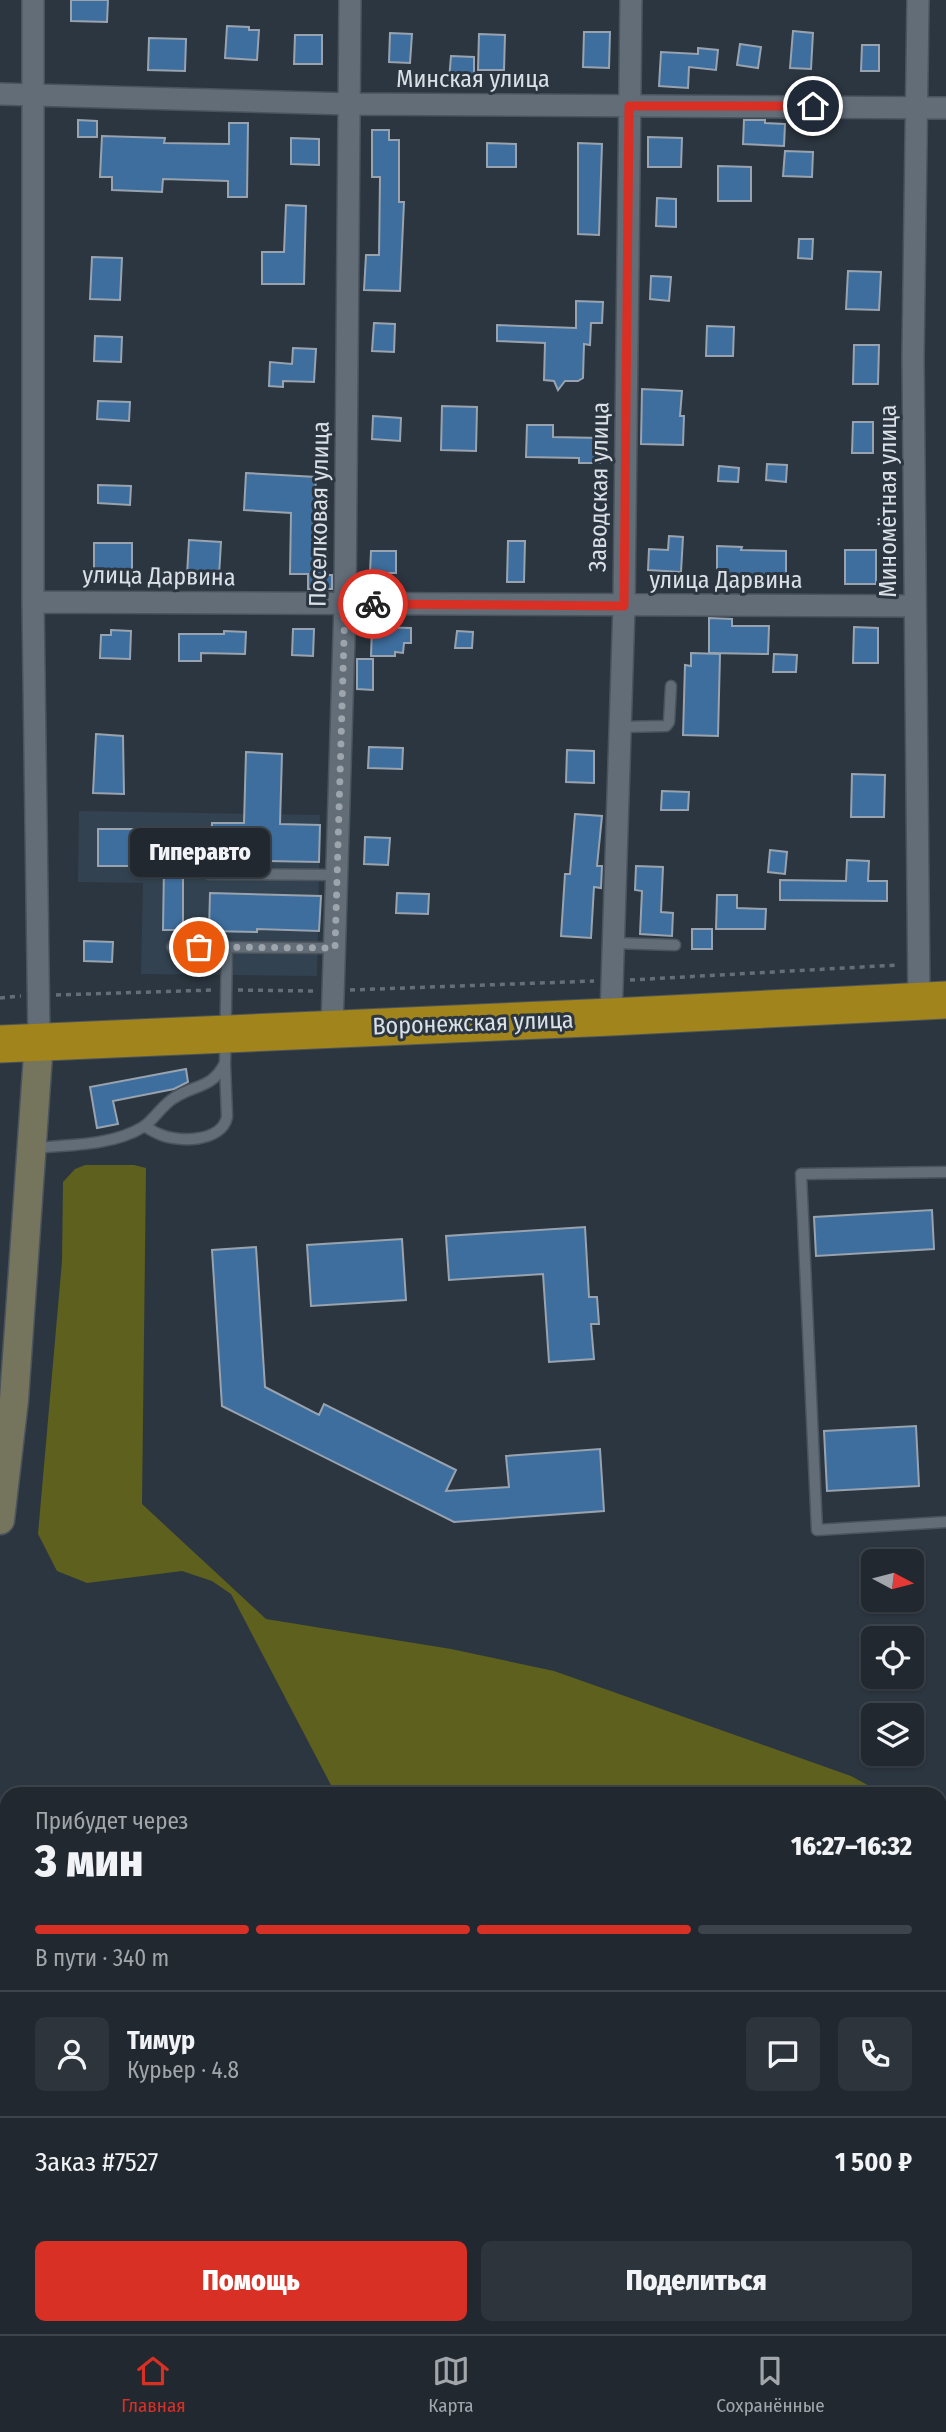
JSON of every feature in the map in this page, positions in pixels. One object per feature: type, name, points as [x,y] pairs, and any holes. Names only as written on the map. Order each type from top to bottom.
[{"type":"highway","name":"Воронежская улица","points":[[0,1044],[39,1041],[225,1048],[332,1028],[932,1000]]},
{"type":"main road","points":[[0,1520],[39,1041]]},
{"type":"street","points":[[33,0],[33,601],[39,1041]]},
{"type":"street","name":"Поселковая улица","points":[[332,1028],[345,604],[350,0]]},
{"type":"street","name":"Заводская улица","points":[[611,1017],[624,606],[631,0]]},
{"type":"street","name":"Миномётная улица","points":[[918,0],[919,106],[913,356],[918,964],[932,1000]]},
{"type":"street","name":"Минская улица","points":[[0,94],[349,104],[946,108]]},
{"type":"street","name":"улица Дарвина","points":[[33,601],[915,606]]},
{"type":"lane","points":[[620,727],[666,726],[669,722],[671,686]]},
{"type":"lane","points":[[209,874],[337,876]]},
{"type":"lane","points":[[613,943],[675,945]]},
{"type":"lane","points":[[172,947],[335,948]]},
{"type":"lane","points":[[144,1126],[160,1135],[189,1139],[217,1133],[225,1125],[227,947]]},
{"type":"lane","points":[[32,1148],[112,1139],[144,1126],[173,1098],[208,1083],[219,1075],[225,1048]]},
{"type":"lane","points":[[946,1172],[801,1174],[817,1530],[946,1522]]},
{"type":"path","points":[[0,998],[225,990],[334,991],[612,981],[918,964]]},
{"type":"shaded area","points":[[79,811],[320,815],[317,976],[141,974],[143,883],[78,882]]},
{"type":"shaded area","points":[[85,1165],[134,1165],[146,1168],[142,1504],[266,1619],[451,1649],[554,1671],[851,1776],[871,1787],[332,1787],[231,1594],[212,1581],[182,1571],[87,1583],[57,1571],[38,1534],[62,1261],[63,1182],[75,1169]]},
{"type":"building","points":[[71,0],[108,0],[107,22],[71,21]]},
{"type":"building","points":[[227,26],[259,30],[257,60],[225,58]]},
{"type":"building","points":[[793,31],[813,33],[811,69],[790,68]]},
{"type":"building","points":[[584,32],[610,32],[609,68],[583,67]]},
{"type":"building","points":[[390,33],[412,34],[410,63],[389,62]]},
{"type":"building","points":[[479,34],[505,35],[504,70],[478,70]]},
{"type":"building","points":[[295,35],[322,35],[322,64],[294,64]]},
{"type":"building","points":[[149,38],[186,39],[185,71],[148,70]]},
{"type":"building","points":[[740,44],[761,47],[758,68],[737,65]]},
{"type":"building","points":[[862,45],[879,45],[879,71],[861,71]]},
{"type":"building","points":[[698,48],[718,50],[716,70],[689,67],[688,88],[659,86],[661,52],[698,54]]},
{"type":"building","points":[[451,56],[474,57],[474,81],[449,80]]},
{"type":"building","points":[[78,120],[97,121],[97,137],[78,137]]},
{"type":"building","points":[[744,120],[785,124],[784,146],[743,144]]},
{"type":"building","points":[[229,123],[248,123],[247,197],[228,197],[228,181],[163,179],[162,192],[112,190],[112,177],[100,177],[102,136],[165,138],[164,143],[229,144]]},
{"type":"building","points":[[372,130],[389,130],[389,140],[399,140],[399,202],[404,202],[400,291],[364,290],[366,255],[379,255],[380,177],[372,177]]},
{"type":"building","points":[[648,137],[682,138],[681,167],[648,167]]},
{"type":"building","points":[[291,138],[319,139],[319,165],[291,164]]},
{"type":"building","points":[[487,143],[516,144],[516,167],[487,167]]},
{"type":"building","points":[[578,143],[602,144],[599,235],[578,234]]},
{"type":"building","points":[[785,151],[813,152],[812,177],[783,176]]},
{"type":"building","points":[[718,166],[751,167],[751,201],[718,201]]},
{"type":"building","points":[[657,198],[676,199],[676,227],[656,226]]},
{"type":"building","points":[[286,205],[306,206],[304,284],[262,284],[262,252],[284,252]]},
{"type":"building","points":[[799,239],[813,239],[812,259],[798,258]]},
{"type":"building","points":[[92,257],[122,258],[120,300],[90,299]]},
{"type":"building","points":[[848,271],[881,272],[879,310],[846,309]]},
{"type":"building","points":[[651,276],[671,277],[669,301],[650,299]]},
{"type":"building","points":[[576,301],[603,302],[602,323],[591,323],[590,345],[584,344],[583,378],[578,381],[565,381],[558,390],[554,381],[544,380],[545,343],[497,341],[497,325],[576,328]]},
{"type":"building","points":[[374,323],[395,324],[394,352],[372,351]]},
{"type":"building","points":[[707,326],[734,327],[733,356],[706,356]]},
{"type":"building","points":[[95,336],[122,337],[121,362],[94,361]]},
{"type":"building","points":[[854,345],[879,345],[878,384],[853,384]]},
{"type":"building","points":[[293,348],[316,349],[314,382],[283,381],[283,387],[269,386],[270,362],[292,364]]},
{"type":"building","points":[[642,389],[682,391],[680,416],[684,416],[683,445],[641,444]]},
{"type":"building","points":[[98,401],[130,402],[129,421],[97,419]]},
{"type":"building","points":[[442,406],[477,407],[476,451],[441,450]]},
{"type":"building","points":[[373,416],[401,418],[400,441],[372,439]]},
{"type":"building","points":[[853,422],[873,422],[873,453],[852,453]]},
{"type":"building","points":[[527,425],[553,425],[553,437],[601,438],[600,463],[579,463],[579,458],[526,457]]},
{"type":"building","points":[[767,464],[787,465],[786,482],[766,480]]},
{"type":"building","points":[[719,466],[739,468],[738,482],[718,481]]},
{"type":"building","points":[[246,473],[316,477],[313,539],[327,540],[326,575],[332,575],[332,589],[308,589],[308,574],[290,574],[291,513],[244,510]]},
{"type":"building","points":[[98,485],[131,486],[130,505],[98,503]]},
{"type":"building","points":[[669,536],[683,537],[681,572],[648,570],[649,549],[668,550]]},
{"type":"building","points":[[189,540],[221,542],[219,576],[187,575]]},
{"type":"building","points":[[508,541],[525,541],[524,582],[507,582]]},
{"type":"building","points":[[94,543],[132,543],[132,574],[94,573]]},
{"type":"building","points":[[717,546],[742,547],[741,550],[786,551],[786,583],[717,580]]},
{"type":"building","points":[[845,550],[876,550],[876,584],[845,584]]},
{"type":"building","points":[[371,551],[396,551],[396,573],[370,573]]},
{"type":"building","points":[[709,618],[732,619],[732,626],[769,626],[768,654],[709,653]]},
{"type":"building","points":[[372,627],[411,628],[411,643],[404,643],[403,653],[395,652],[395,656],[371,656]]},
{"type":"building","points":[[854,627],[878,628],[878,663],[853,663]]},
{"type":"building","points":[[293,629],[314,629],[313,656],[292,655]]},
{"type":"building","points":[[111,630],[131,631],[130,659],[100,658],[101,635],[111,635]]},
{"type":"building","points":[[224,631],[246,632],[245,654],[201,653],[201,661],[179,661],[179,634],[224,634]]},
{"type":"building","points":[[457,631],[473,632],[472,648],[455,648]]},
{"type":"building","points":[[691,653],[720,654],[718,736],[683,735],[685,665],[691,666]]},
{"type":"building","points":[[774,654],[797,655],[796,672],[773,672]]},
{"type":"building","points":[[357,659],[373,659],[373,690],[357,689]]},
{"type":"building","points":[[96,734],[123,736],[124,794],[93,793]]},
{"type":"building","points":[[369,747],[403,748],[402,769],[368,768]]},
{"type":"building","points":[[567,750],[594,751],[594,783],[566,782]]},
{"type":"building","points":[[246,752],[282,754],[280,824],[320,825],[319,862],[211,860],[212,823],[244,823]]},
{"type":"building","points":[[852,774],[885,775],[884,817],[851,817]]},
{"type":"building","points":[[662,791],[689,792],[688,810],[661,810]]},
{"type":"building","points":[[575,814],[602,816],[597,866],[602,866],[601,888],[594,887],[591,938],[561,936],[565,874],[570,874]]},
{"type":"building","points":[[98,829],[183,829],[183,930],[163,930],[164,866],[98,866]]},
{"type":"building","points":[[365,837],[390,838],[388,865],[364,864]]},
{"type":"building","points":[[770,850],[787,852],[785,874],[768,872]]},
{"type":"building","points":[[847,860],[869,861],[868,881],[887,881],[887,901],[780,900],[780,880],[846,881]]},
{"type":"building","points":[[636,866],[663,867],[661,912],[673,913],[672,936],[640,934],[642,891],[635,890]]},
{"type":"building","points":[[210,893],[321,896],[319,931],[209,931]]},
{"type":"building","points":[[397,893],[429,894],[428,914],[396,913]]},
{"type":"building","points":[[717,895],[737,895],[737,908],[766,909],[765,929],[716,929]]},
{"type":"building","points":[[692,929],[712,929],[712,949],[692,949]]},
{"type":"building","points":[[84,941],[113,942],[112,962],[84,961]]},
{"type":"building","points":[[186,1069],[188,1082],[174,1089],[113,1101],[118,1124],[97,1128],[90,1087]]},
{"type":"building","points":[[932,1210],[934,1249],[816,1256],[814,1217]]},
{"type":"building","points":[[585,1227],[589,1297],[597,1297],[599,1324],[591,1324],[594,1359],[549,1362],[543,1274],[449,1280],[446,1236]]},
{"type":"building","points":[[402,1239],[406,1300],[311,1306],[307,1245]]},
{"type":"building","points":[[256,1247],[265,1387],[319,1415],[324,1404],[456,1470],[446,1491],[509,1487],[506,1456],[600,1449],[604,1511],[454,1522],[222,1406],[212,1250]]},
{"type":"building","points":[[916,1426],[919,1486],[827,1491],[824,1431]]},
{"type":"way so far","points":[[199,947],[335,948],[345,604],[373,604]]},
{"type":"place","name":"Гиперавто","points":[[199,947]]},
{"type":"route","points":[[373,604],[624,606],[629,106],[813,106]]}]
